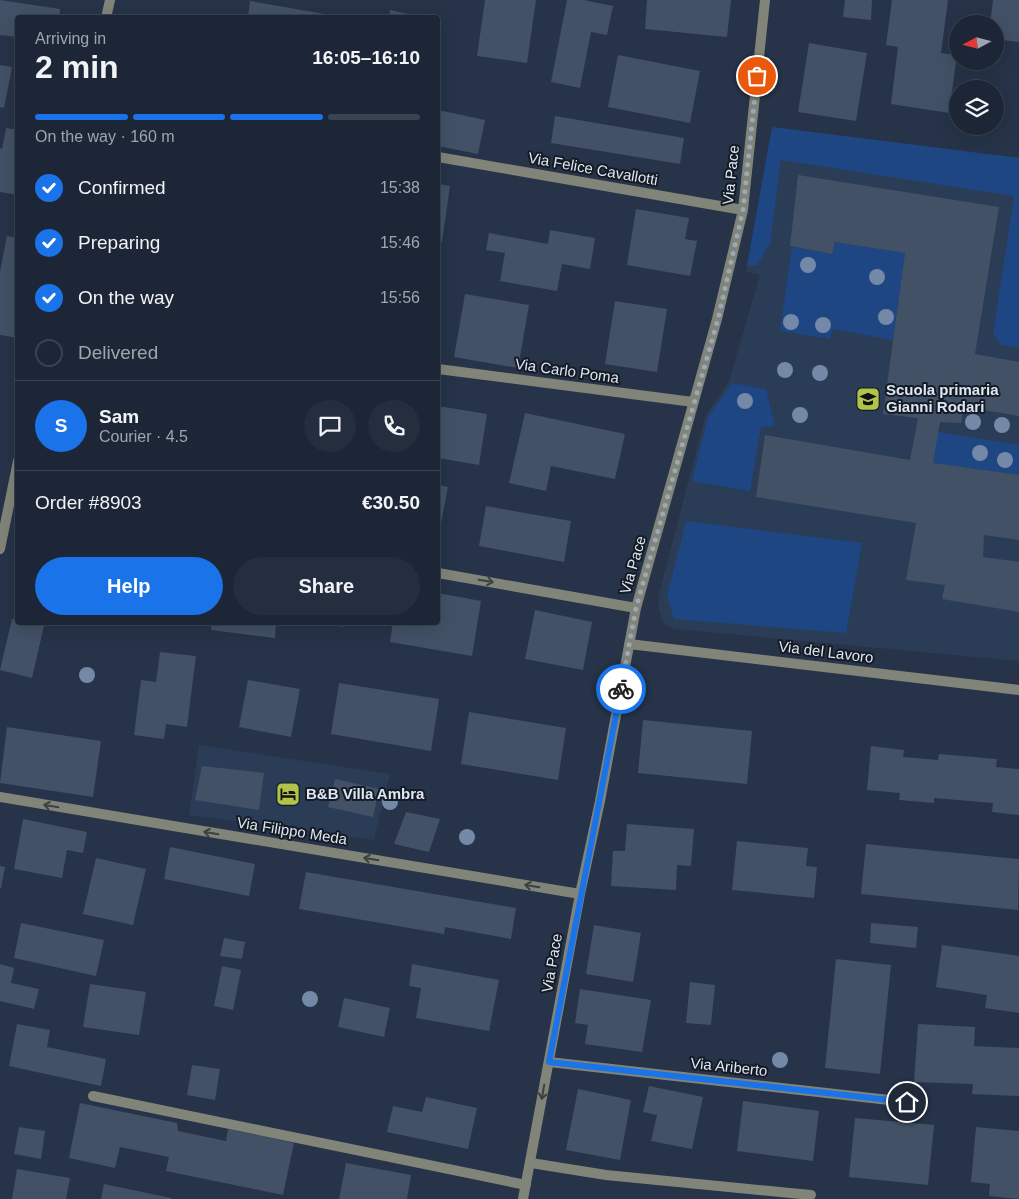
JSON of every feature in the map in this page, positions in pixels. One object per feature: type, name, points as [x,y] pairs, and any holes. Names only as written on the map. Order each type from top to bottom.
[{"type":"street","points":[[107,15],[110,0]]},
{"type":"street","name":"Via Pace","points":[[523,1199],[636,608],[718,319],[743,210],[765,0]]},
{"type":"street","name":"Via Felice Cavallotti","points":[[440,157],[743,210]]},
{"type":"street","name":"Via Carlo Poma","points":[[440,369],[693,402]]},
{"type":"street","points":[[0,549],[14,501]]},
{"type":"street","points":[[440,573],[636,608]]},
{"type":"street","name":"Via del Lavoro","points":[[629,644],[1019,690]]},
{"type":"street","name":"Via Filippo Meda","points":[[0,798],[580,894]]},
{"type":"street","name":"Via Ariberto","points":[[549,1062],[907,1102]]},
{"type":"street","points":[[93,1096],[526,1185]]},
{"type":"street","points":[[531,1164],[606,1175],[811,1195]]},
{"type":"shaded area","name":"Scuola primaria Gianni Rodari","points":[[772,127],[1019,158],[1019,661],[674,629],[664,624],[659,611],[659,594],[705,417],[729,381],[760,275],[746,272]]},
{"type":"shaded area","points":[[772,127],[1019,158],[1019,347],[1002,345],[993,334],[1014,196],[781,160],[770,244],[757,265],[747,266]]},
{"type":"shaded area","points":[[835,242],[905,253],[893,340],[833,329],[830,339],[780,331],[792,247],[832,254]]},
{"type":"shaded area","points":[[732,383],[766,389],[775,426],[761,427],[750,491],[692,481],[708,417]]},
{"type":"shaded area","points":[[938,432],[1019,445],[1019,475],[931,463]]},
{"type":"shaded area","points":[[686,521],[862,543],[846,633],[674,619],[667,596]]},
{"type":"shaded area","name":"B&B Villa Ambra","points":[[199,745],[390,774],[374,840],[189,815]]},
{"type":"building","points":[[0,0],[60,9],[59,15],[15,15],[15,37],[0,35]]},
{"type":"building","points":[[485,0],[536,0],[527,63],[477,56]]},
{"type":"building","points":[[567,0],[584,0],[613,6],[607,35],[591,32],[580,88],[551,82]]},
{"type":"building","points":[[647,0],[731,0],[727,37],[645,29]]},
{"type":"building","points":[[845,0],[872,0],[871,20],[843,17]]},
{"type":"building","points":[[892,0],[948,0],[941,53],[949,54],[949,70],[955,70],[954,80],[949,80],[949,113],[891,104],[898,47],[886,45]]},
{"type":"building","points":[[993,0],[1019,0],[1019,42],[1004,40],[1004,15],[991,15]]},
{"type":"building","points":[[250,1],[330,15],[248,15]]},
{"type":"building","points":[[390,10],[413,15],[389,15]]},
{"type":"building","points":[[809,43],[867,53],[856,121],[798,112]]},
{"type":"building","points":[[618,55],[700,71],[690,123],[608,107]]},
{"type":"building","points":[[0,65],[12,67],[4,108],[0,107]]},
{"type":"building","points":[[440,110],[485,120],[478,154],[440,146]]},
{"type":"building","points":[[555,116],[684,138],[680,164],[551,143]]},
{"type":"building","points":[[6,128],[15,130],[15,194],[0,192],[0,148],[2,149]]},
{"type":"building","points":[[798,175],[999,207],[975,354],[1019,362],[1019,416],[964,407],[961,423],[940,422],[933,463],[1019,475],[1019,540],[984,535],[983,557],[1019,562],[1019,612],[942,599],[945,585],[906,580],[916,523],[756,497],[765,435],[910,460],[918,418],[883,414],[905,253],[835,242],[832,254],[790,246]]},
{"type":"building","points":[[440,184],[450,186],[442,242],[440,242]]},
{"type":"building","points":[[636,209],[689,218],[685,239],[697,241],[690,276],[627,265]]},
{"type":"building","points":[[550,230],[595,238],[590,269],[562,264],[557,291],[500,281],[505,253],[486,250],[489,233],[548,244]]},
{"type":"building","points":[[7,236],[15,237],[15,338],[0,335],[0,272]]},
{"type":"building","points":[[465,294],[529,305],[518,368],[454,357]]},
{"type":"building","points":[[615,301],[667,309],[657,372],[605,364]]},
{"type":"building","points":[[440,406],[487,414],[479,465],[440,458]]},
{"type":"building","points":[[525,413],[625,434],[615,479],[551,466],[546,491],[509,483]]},
{"type":"building","points":[[440,485],[448,487],[440,529]]},
{"type":"building","points":[[486,506],[571,521],[564,562],[479,546]]},
{"type":"building","points":[[440,593],[481,601],[472,656],[390,642],[393,625],[440,625]]},
{"type":"building","points":[[535,610],[592,622],[583,670],[525,659]]},
{"type":"building","points":[[12,619],[15,620],[15,625],[44,626],[32,678],[0,670]]},
{"type":"building","points":[[212,625],[276,625],[275,638],[211,630]]},
{"type":"building","points":[[160,652],[196,656],[187,727],[166,724],[164,739],[134,735],[141,680],[156,682]]},
{"type":"building","points":[[248,680],[300,689],[291,737],[239,727]]},
{"type":"building","points":[[339,683],[439,699],[431,751],[331,734]]},
{"type":"building","points":[[469,712],[566,728],[558,780],[461,764]]},
{"type":"building","points":[[643,720],[752,731],[747,784],[638,773]]},
{"type":"building","points":[[7,727],[101,741],[93,797],[0,783]]},
{"type":"building","points":[[871,746],[904,750],[903,757],[938,760],[939,754],[997,759],[996,767],[1019,769],[1019,815],[992,812],[993,803],[934,798],[934,803],[899,800],[900,793],[867,790]]},
{"type":"building","points":[[202,766],[264,773],[259,810],[195,800]]},
{"type":"building","points":[[335,779],[379,789],[373,817],[328,807]]},
{"type":"building","points":[[406,812],[440,819],[429,852],[394,844]]},
{"type":"building","points":[[23,819],[87,832],[83,853],[67,850],[62,878],[14,869]]},
{"type":"building","points":[[627,824],[694,829],[691,866],[677,865],[676,890],[611,886],[613,851],[625,851]]},
{"type":"building","points":[[737,841],[808,848],[806,866],[817,867],[814,898],[732,890]]},
{"type":"building","points":[[866,844],[1019,859],[1018,910],[861,894]]},
{"type":"building","points":[[170,847],[255,864],[249,896],[164,879]]},
{"type":"building","points":[[96,858],[146,869],[133,925],[83,914]]},
{"type":"building","points":[[0,866],[5,867],[1,888],[0,888]]},
{"type":"building","points":[[306,872],[516,908],[511,939],[445,927],[444,934],[299,909]]},
{"type":"building","points":[[21,923],[104,940],[96,976],[14,958]]},
{"type":"building","points":[[871,923],[918,927],[916,948],[870,943]]},
{"type":"building","points":[[594,925],[641,933],[633,982],[586,974]]},
{"type":"building","points":[[224,938],[245,942],[242,959],[220,956]]},
{"type":"building","points":[[942,945],[1019,956],[1019,1013],[985,1008],[987,995],[936,987]]},
{"type":"building","points":[[836,959],[891,965],[880,1074],[825,1068]]},
{"type":"building","points":[[0,964],[14,968],[11,983],[39,989],[34,1009],[0,1001]]},
{"type":"building","points":[[412,964],[499,980],[489,1031],[416,1018],[421,988],[409,986]]},
{"type":"building","points":[[222,966],[241,970],[233,1010],[214,1006]]},
{"type":"building","points":[[690,982],[715,985],[711,1025],[686,1023]]},
{"type":"building","points":[[90,984],[146,992],[139,1035],[83,1027]]},
{"type":"building","points":[[580,989],[651,1000],[642,1052],[585,1044],[588,1025],[575,1023]]},
{"type":"building","points":[[344,998],[390,1008],[384,1037],[338,1027]]},
{"type":"building","points":[[17,1024],[50,1030],[47,1047],[106,1059],[101,1086],[9,1066]]},
{"type":"building","points":[[918,1024],[975,1027],[974,1046],[1019,1048],[1019,1096],[972,1094],[973,1084],[914,1082]]},
{"type":"building","points":[[192,1065],[220,1069],[215,1100],[187,1095]]},
{"type":"building","points":[[649,1086],[703,1097],[692,1149],[651,1141],[657,1115],[643,1112]]},
{"type":"building","points":[[578,1089],[631,1100],[620,1160],[566,1150]]},
{"type":"building","points":[[426,1097],[477,1108],[468,1149],[387,1132],[393,1106],[422,1112]]},
{"type":"building","points":[[743,1101],[819,1111],[813,1161],[737,1151]]},
{"type":"building","points":[[80,1103],[177,1123],[178,1131],[226,1141],[228,1129],[294,1143],[283,1195],[166,1171],[169,1157],[120,1147],[115,1168],[69,1158]]},
{"type":"building","points":[[855,1118],[934,1125],[928,1185],[849,1177]]},
{"type":"building","points":[[19,1127],[45,1131],[41,1159],[14,1154]]},
{"type":"building","points":[[976,1127],[1019,1131],[1019,1199],[989,1196],[990,1184],[971,1182]]},
{"type":"building","points":[[346,1163],[411,1175],[407,1199],[339,1199]]},
{"type":"building","points":[[17,1169],[70,1178],[66,1199],[12,1199]]},
{"type":"building","points":[[104,1184],[171,1198],[171,1199],[101,1199]]},
{"type":"way so far","points":[[621,689],[636,608],[718,319],[743,210],[757,76]]},
{"type":"place","name":"Scuola primaria Gianni Rodari","points":[[868,399]]},
{"type":"place","name":"B&B Villa Ambra","points":[[288,794]]},
{"type":"route","points":[[621,689],[549,1062],[907,1102]]}]
